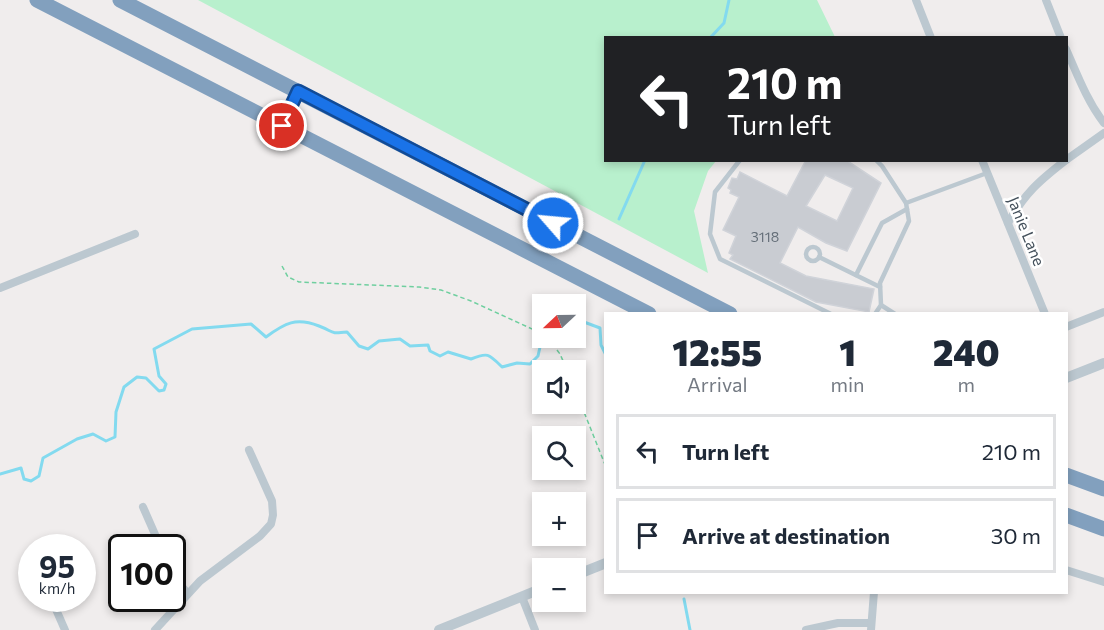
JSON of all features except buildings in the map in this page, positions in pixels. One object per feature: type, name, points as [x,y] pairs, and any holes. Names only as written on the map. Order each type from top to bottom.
[{"type":"highway","points":[[37,0],[645,312]]},
{"type":"highway","points":[[120,0],[726,312]]},
{"type":"highway","points":[[1068,476],[1104,489]]},
{"type":"highway","points":[[1068,516],[1104,529]]},
{"type":"street","points":[[916,0],[930,36]]},
{"type":"street","points":[[1046,0],[1060,36]]},
{"type":"street","points":[[1068,53],[1089,99],[1104,123]]},
{"type":"street","points":[[1068,159],[1104,133]]},
{"type":"street","name":"Janie Lane","points":[[983,162],[1044,312]]},
{"type":"street","points":[[1008,223],[1020,201],[1030,189],[1064,162]]},
{"type":"street","points":[[0,288],[135,234]]},
{"type":"street","points":[[1068,326],[1104,312]]},
{"type":"street","points":[[1068,377],[1104,363]]},
{"type":"street","points":[[155,630],[187,594],[213,570],[260,536],[271,524],[272,501],[249,450]]},
{"type":"street","points":[[143,507],[155,534]]},
{"type":"street","points":[[586,571],[604,564]]},
{"type":"street","points":[[1068,571],[1104,582]]},
{"type":"street","points":[[439,630],[532,593]]},
{"type":"street","points":[[806,630],[838,623],[871,627],[874,594]]},
{"type":"street","points":[[522,597],[535,630]]},
{"type":"street","points":[[57,612],[65,630]]},
{"type":"lane","points":[[282,126],[298,91]]},
{"type":"lane","points":[[738,162],[715,192],[710,234],[720,259],[827,312]]},
{"type":"lane","points":[[876,312],[881,304],[880,283],[909,221],[906,203],[878,162]]},
{"type":"lane","points":[[906,203],[987,173]]},
{"type":"lane","points":[[856,275],[882,223],[907,209]]},
{"type":"lane","points":[[819,257],[880,287]]},
{"type":"lane","points":[[881,304],[892,312]]},
{"type":"path","points":[[282,266],[288,277],[299,282],[419,287],[441,291],[471,301],[532,329]]},
{"type":"path","points":[[585,414],[604,461]]},
{"type":"green space","points":[[198,0],[817,0],[835,36],[604,36],[604,162],[715,162],[708,171],[694,211],[708,273]]},
{"type":"waterway","points":[[712,36],[724,23],[729,0]]},
{"type":"waterway","points":[[619,219],[644,162]]},
{"type":"waterway","points":[[0,474],[21,468],[24,479],[31,481],[39,476],[43,458],[77,439],[93,434],[106,441],[115,437],[116,412],[124,387],[137,377],[146,378],[159,391],[164,390],[166,384],[159,376],[154,349],[192,329],[251,324],[266,337],[285,325],[304,322],[334,333],[347,332],[359,346],[368,349],[379,341],[400,339],[410,346],[428,345],[430,351],[440,356],[448,352],[471,359],[485,355],[494,359],[502,367],[517,363],[530,364],[538,356],[540,348]]},
{"type":"waterway","points":[[586,323],[600,328],[601,345],[604,351]]},
{"type":"waterway","points":[[684,599],[690,630]]},
{"type":"route","points":[[282,126],[298,91],[553,223]]}]
